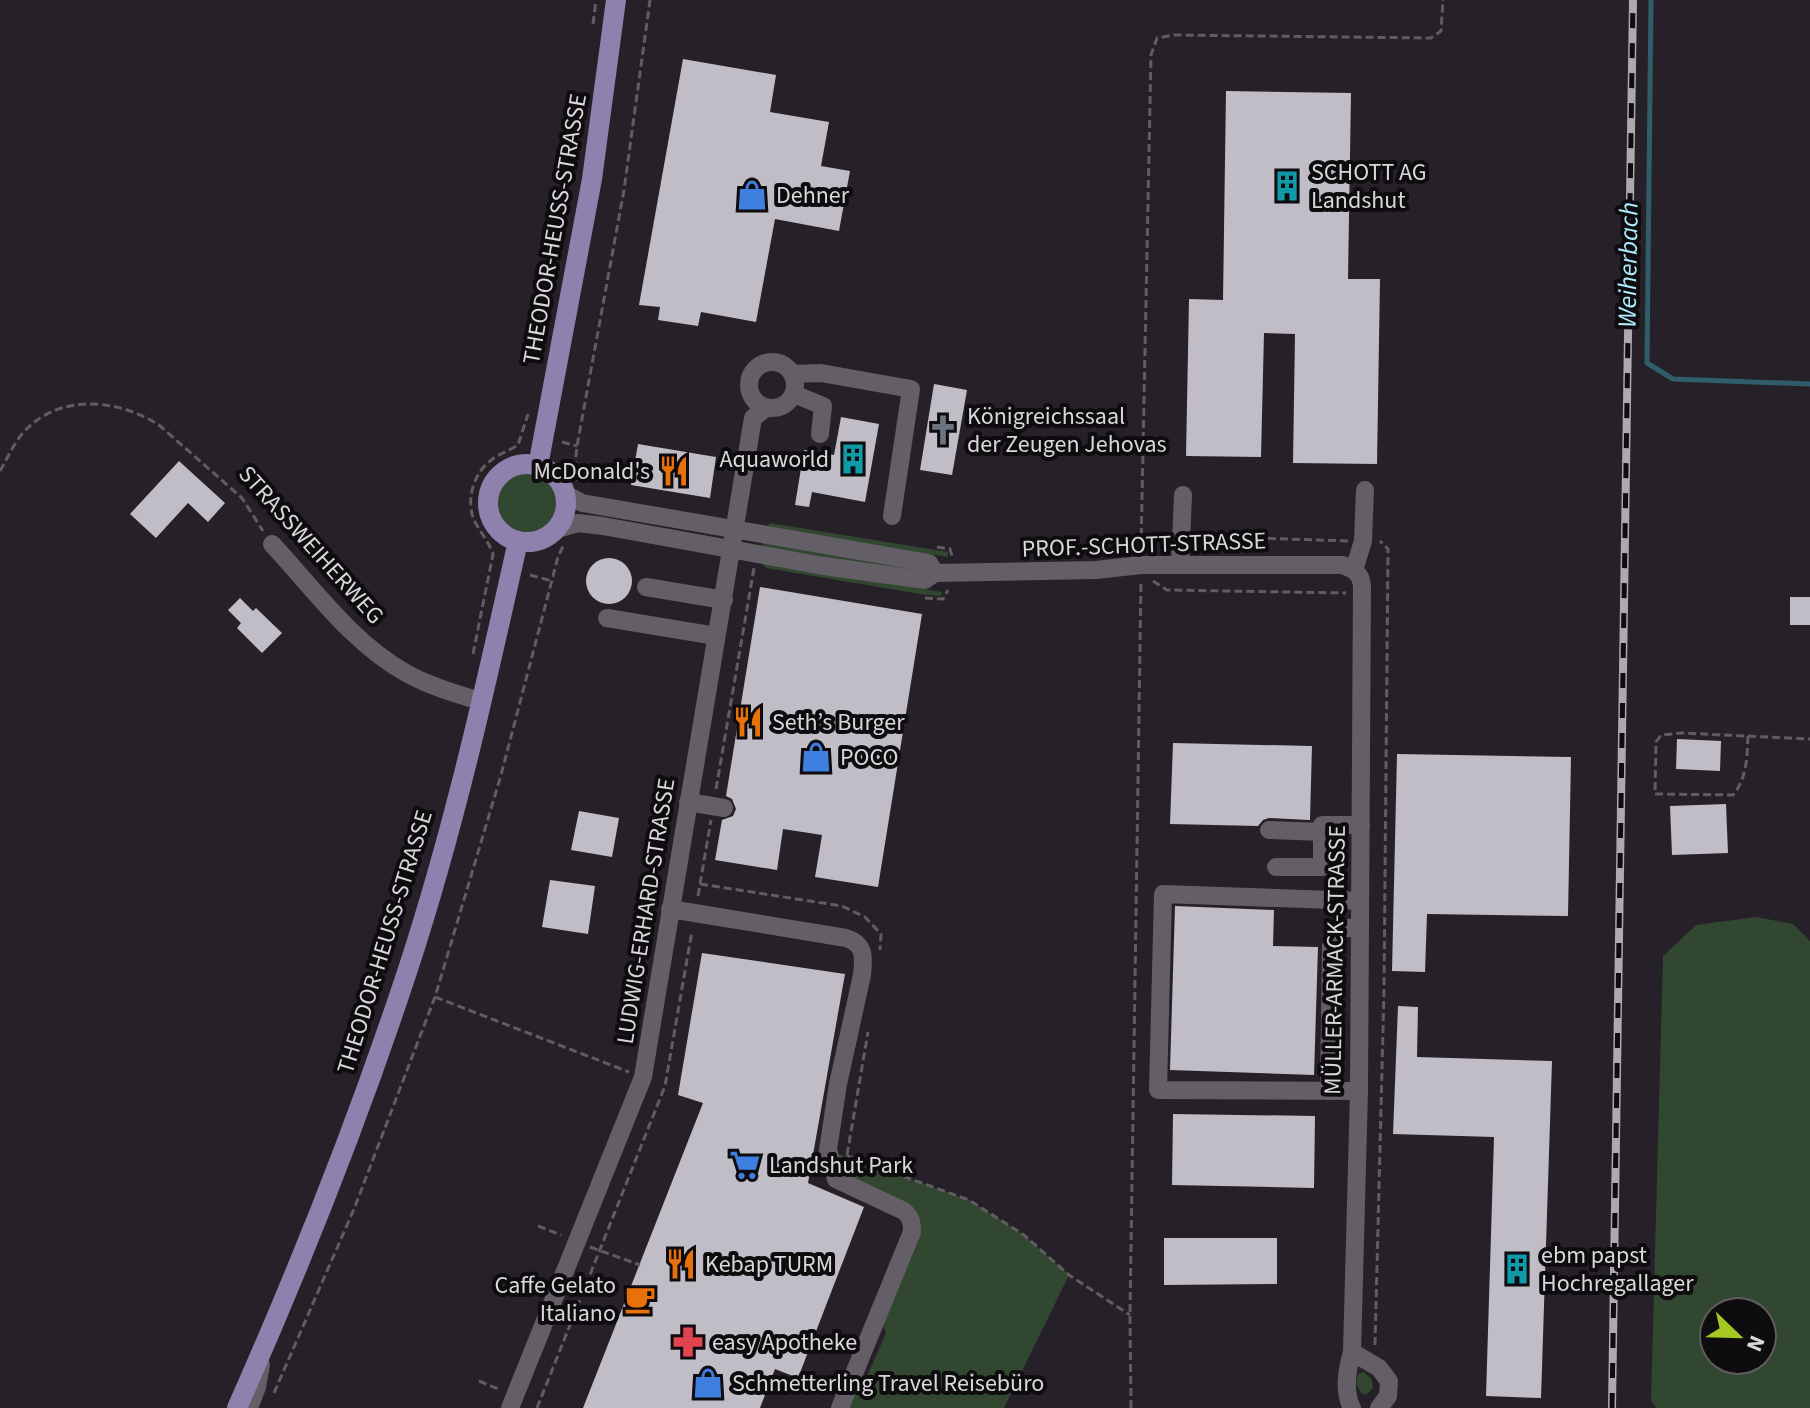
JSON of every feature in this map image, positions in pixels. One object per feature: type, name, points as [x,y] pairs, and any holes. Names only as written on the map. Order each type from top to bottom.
[{"type":"main road","name":"THEODOR-HEUSS-STRASSE","points":[[538,466],[592,179],[616,0]]},
{"type":"main road","points":[[520,465],[538,466],[555,476],[564,493],[562,535],[518,541],[502,534],[491,520],[489,493],[497,478],[520,465]]},
{"type":"main road","name":"THEODOR-HEUSS-STRASSE","points":[[237,1408],[265,1346],[357,1115],[409,967],[481,701],[518,541]]},
{"type":"street","points":[[773,362],[785,367],[795,380],[794,394],[779,407],[766,408],[754,400],[749,388],[755,370],[773,362]]},
{"type":"street","points":[[792,374],[821,373],[911,389],[892,516]]},
{"type":"street","points":[[794,394],[823,406],[820,434]]},
{"type":"street","name":"LUDWIG-ERHARD-STRASSE","points":[[510,1408],[643,1077],[753,418],[766,408]]},
{"type":"street","points":[[1354,570],[1363,541],[1365,490]]},
{"type":"street","name":"PROF.-SCHOTT-STRASSE","points":[[564,493],[588,504],[929,563],[935,573]]},
{"type":"street","points":[[1180,565],[1183,495]]},
{"type":"street","name":"PROF.-SCHOTT-STRASSE","points":[[562,535],[584,524],[824,566],[925,580],[935,573],[1096,570],[1141,565],[1343,565],[1354,570]]},
{"type":"street","name":"STRASSWEIHERWEG","points":[[272,544],[337,615],[379,654],[425,682],[481,701]]},
{"type":"street","name":"MÜLLER-ARMACK-STRASSE","points":[[1352,1408],[1347,1399],[1347,1371],[1352,1352],[1359,1091],[1362,585],[1354,570]]},
{"type":"street","points":[[646,587],[724,600]]},
{"type":"street","points":[[607,618],[716,636]]},
{"type":"street","points":[[688,802],[724,808]]},
{"type":"street","points":[[1276,867],[1322,867],[1322,825],[1361,825]]},
{"type":"street","points":[[1269,830],[1322,832]]},
{"type":"street","points":[[1359,1091],[1158,1090],[1163,894],[1360,901]]},
{"type":"street","points":[[670,909],[846,938],[855,941],[861,948],[864,959],[828,1150],[836,1179],[904,1211],[910,1217],[912,1232],[840,1408]]},
{"type":"street","points":[[1329,1091],[1331,946],[1338,929],[1360,927]]},
{"type":"street","name":"THEODOR-HEUSS-STRASSE","points":[[249,1408],[257,1387],[265,1346]]},
{"type":"street","points":[[1352,1352],[1379,1368],[1389,1381],[1388,1396],[1379,1408]]},
{"type":"path","points":[[592,31],[596,0]]},
{"type":"path","points":[[588,504],[590,490],[578,483],[575,477],[577,446],[624,190],[650,0]]},
{"type":"path","points":[[1131,1408],[1141,565],[1151,55],[1157,38],[1174,35],[1431,38],[1441,31],[1443,0]]},
{"type":"path","name":"STRASSWEIHERWEG","points":[[0,471],[21,435],[42,416],[72,405],[92,403],[110,406],[146,417],[184,445],[242,498],[272,544]]},
{"type":"path","points":[[472,656],[493,554],[470,508],[474,485],[478,474],[492,458],[518,445],[531,403]]},
{"type":"path","points":[[273,1394],[354,1209],[435,997],[501,775],[562,535]]},
{"type":"path","points":[[1141,565],[1156,537],[1380,541],[1388,549],[1384,990],[1375,1348]]},
{"type":"path","points":[[1141,565],[1155,584],[1167,590],[1347,593],[1354,570]]},
{"type":"path","points":[[1748,736],[1746,766],[1740,786],[1733,795],[1655,794],[1656,742],[1661,735],[1682,733],[1748,736],[1810,739]]},
{"type":"path","points":[[700,884],[842,906],[865,917],[881,934],[879,960]]},
{"type":"path","points":[[435,997],[643,1077]]},
{"type":"path","points":[[847,1156],[870,1019]]},
{"type":"path","points":[[828,1150],[969,1200],[1024,1235],[1069,1275],[1130,1315]]},
{"type":"green space","points":[[522,472],[534,472],[550,481],[557,491],[557,515],[550,525],[534,534],[522,534],[502,520],[497,509],[497,497],[511,477]]},
{"type":"green space","points":[[770,523],[948,552],[948,557],[765,528]]},
{"type":"green space","points":[[762,543],[925,567],[925,574],[763,547]]},
{"type":"green space","points":[[759,561],[942,592],[941,596],[926,595],[766,568]]},
{"type":"green space","points":[[1756,917],[1793,924],[1810,941],[1810,1408],[1657,1408],[1651,1401],[1663,956],[1696,925]]},
{"type":"green space","points":[[828,1150],[969,1200],[1024,1235],[1069,1275],[1004,1408],[840,1408],[850,1385],[863,1385],[886,1333],[878,1314],[912,1225],[836,1179]]},
{"type":"green space","points":[[1364,1372],[1372,1380],[1373,1388],[1366,1395],[1356,1384],[1358,1374]]},
{"type":"building","name":"Dehner","points":[[683,59],[776,75],[770,112],[829,122],[821,166],[850,171],[839,231],[775,219],[756,322],[701,312],[698,326],[658,320],[660,307],[639,305]]},
{"type":"building","name":"SCHOTT AG Landshut","points":[[1226,91],[1351,93],[1348,279],[1380,279],[1377,464],[1293,463],[1295,334],[1264,333],[1261,457],[1186,456],[1189,299],[1223,300]]},
{"type":"building","name":"Königreichssaal der Zeugen Jehovas","points":[[934,384],[967,390],[952,475],[920,470]]},
{"type":"building","name":"Aquaworld","points":[[841,417],[879,424],[865,502],[812,492],[809,507],[795,505],[804,450],[834,455]]},
{"type":"building","name":"McDonald's","points":[[638,444],[716,457],[710,498],[631,485]]},
{"type":"building","points":[[179,461],[225,503],[208,522],[188,503],[156,538],[130,514]]},
{"type":"building","points":[[609,558],[625,565],[632,581],[625,597],[609,604],[593,597],[586,581],[593,565]]},
{"type":"building","name":"POCO","points":[[760,587],[922,614],[878,887],[815,877],[822,835],[783,829],[777,870],[715,860],[722,820],[733,816],[736,809],[732,799],[726,796]]},
{"type":"building","points":[[1790,597],[1810,597],[1810,625],[1790,625]]},
{"type":"building","points":[[240,598],[253,611],[256,608],[282,633],[262,653],[237,628],[241,623],[228,610]]},
{"type":"building","points":[[1677,739],[1721,741],[1720,771],[1676,769]]},
{"type":"building","points":[[1173,743],[1312,746],[1310,820],[1269,818],[1258,826],[1170,824]]},
{"type":"building","points":[[1397,754],[1571,757],[1568,916],[1427,914],[1425,972],[1392,971]]},
{"type":"building","points":[[1726,804],[1728,853],[1672,855],[1670,806]]},
{"type":"building","points":[[579,811],[619,818],[612,857],[571,850]]},
{"type":"building","points":[[550,880],[595,886],[588,934],[542,927]]},
{"type":"building","points":[[1175,906],[1274,910],[1273,946],[1318,947],[1314,1075],[1170,1070]]},
{"type":"building","name":"Landshut Park","points":[[702,953],[845,974],[808,1183],[864,1207],[798,1378],[775,1369],[760,1408],[583,1408],[703,1103],[678,1095]]},
{"type":"building","name":"ebm papst Hochregallager","points":[[1398,1006],[1418,1007],[1417,1057],[1552,1061],[1541,1398],[1486,1396],[1494,1137],[1393,1134]]},
{"type":"building","points":[[1173,1114],[1315,1116],[1314,1188],[1172,1185]]},
{"type":"building","points":[[1164,1238],[1277,1238],[1277,1284],[1164,1285]]},
{"type":"waterway","name":"Weiherbach","points":[[1651,0],[1647,363],[1673,379],[1810,384]]},
{"type":"railway","points":[[1612,1408],[1633,0]]},
{"type":"place","name":"SCHOTT AG Landshut","points":[[1287,186]]},
{"type":"place","name":"Dehner","points":[[752,195]]},
{"type":"place","name":"Königreichssaal der Zeugen Jehovas","points":[[943,430]]},
{"type":"place","name":"Aquaworld","points":[[853,459]]},
{"type":"place","name":"McDonald's","points":[[674,471]]},
{"type":"place","name":"Seth’s Burger","points":[[748,722]]},
{"type":"place","name":"POCO","points":[[816,757]]},
{"type":"place","name":"Landshut Park","points":[[745,1165]]},
{"type":"place","name":"Kebap TURM","points":[[681,1264]]},
{"type":"place","name":"ebm papst Hochregallager","points":[[1517,1269]]},
{"type":"place","name":"Caffe Gelato Italiano","points":[[640,1299]]},
{"type":"place","name":"easy Apotheke","points":[[688,1342]]},
{"type":"place","name":"Schmetterling Travel Reisebüro","points":[[708,1383]]}]
